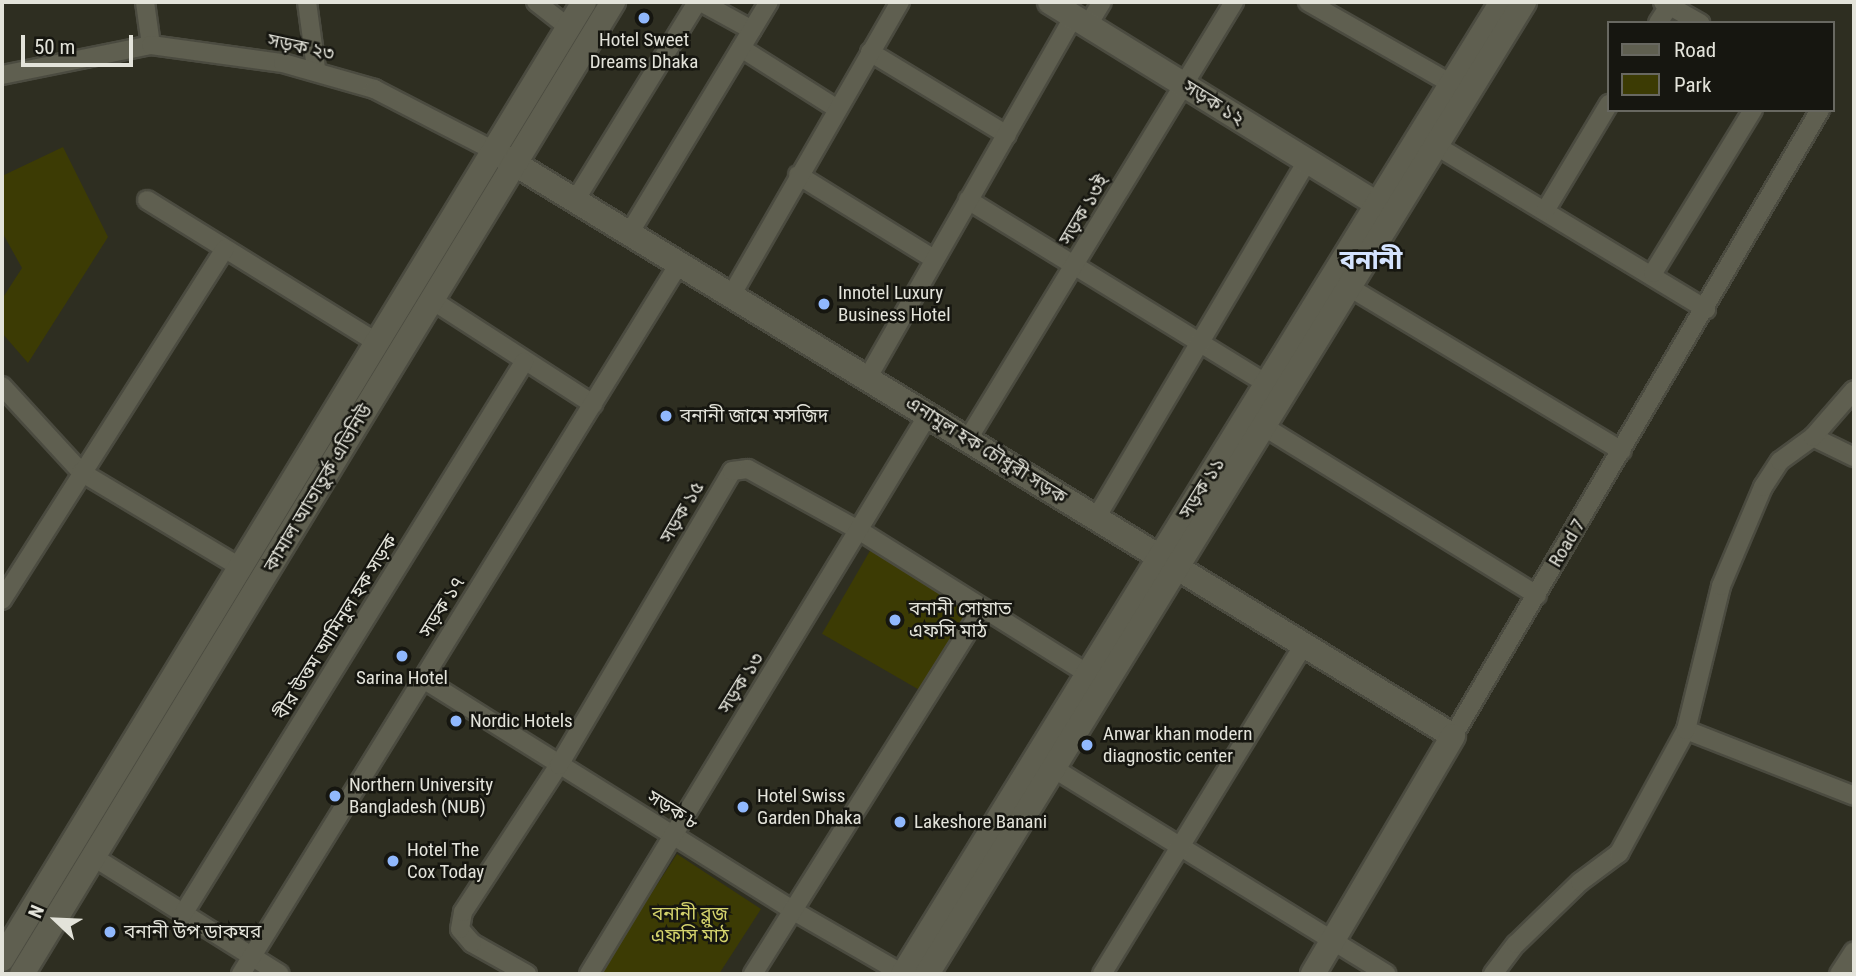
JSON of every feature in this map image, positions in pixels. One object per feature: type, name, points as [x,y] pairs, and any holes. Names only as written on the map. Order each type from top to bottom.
[{"type":"main road","name":"কামাল আতাতুর্ক এভিনিউ","points":[[2,957],[584,2]]},
{"type":"main road","name":"কামাল আতাতুর্ক এভিনিউ","points":[[22,974],[432,300],[519,163],[613,2]]},
{"type":"main road","name":"সড়ক ১২","points":[[1050,2],[1386,208]]},
{"type":"main road","name":"সড়ক ১১","points":[[904,974],[1088,674],[1263,426],[1349,287],[1386,208],[1452,84],[1502,2]]},
{"type":"main road","name":"সড়ক ১১","points":[[927,974],[1053,768],[1267,384],[1386,208],[1435,145],[1524,2]]},
{"type":"main road","name":"এনামুল হক চৌধুরী সড়ক","points":[[494,151],[519,163],[1453,736]]},
{"type":"main road","name":"Road 7","points":[[1313,974],[1453,736]]},
{"type":"street","points":[[145,2],[151,45]]},
{"type":"street","points":[[307,2],[316,69]]},
{"type":"street","points":[[536,2],[568,27]]},
{"type":"street","points":[[576,199],[699,2],[752,30]]},
{"type":"street","points":[[630,232],[769,2]]},
{"type":"street","points":[[732,294],[836,108],[900,2]]},
{"type":"street","points":[[867,377],[1007,135],[1081,21],[1102,2]]},
{"type":"street","name":"সড়ক ১৩ই","points":[[968,439],[1234,2]]},
{"type":"street","points":[[1308,2],[1452,84]]},
{"type":"street","points":[[1659,21],[1666,4],[1696,21]]},
{"type":"street","name":"সড়ক ২৩","points":[[2,75],[151,45],[316,69],[374,89],[494,151]]},
{"type":"street","points":[[741,48],[836,108]]},
{"type":"street","points":[[870,52],[1007,135]]},
{"type":"street","points":[[1545,211],[1608,106]]},
{"type":"street","points":[[1653,273],[1752,112]]},
{"type":"street","name":"Road 7","points":[[1453,736],[1706,309],[1819,112]]},
{"type":"street","points":[[1435,145],[1653,273],[1706,309]]},
{"type":"street","points":[[1096,517],[1202,343],[1308,160]]},
{"type":"street","points":[[798,175],[934,259]]},
{"type":"street","points":[[147,200],[376,342]]},
{"type":"street","points":[[968,200],[1267,384]]},
{"type":"street","points":[[2,600],[80,472],[225,249]]},
{"type":"street","name":"সড়ক ১৭","points":[[241,974],[680,262]]},
{"type":"street","points":[[1349,287],[1622,450]]},
{"type":"street","points":[[432,300],[524,362],[593,404]]},
{"type":"street","name":"বীর উত্তম আমিনুল হক সড়ক","points":[[183,914],[524,362]]},
{"type":"street","points":[[2,386],[80,472],[240,567]]},
{"type":"street","points":[[1493,974],[1543,917],[1619,853],[1686,730],[1721,586],[1763,487],[1780,461],[1813,437],[1854,390]]},
{"type":"street","name":"সড়ক ১৩","points":[[589,974],[928,415]]},
{"type":"street","points":[[1263,426],[1537,595]]},
{"type":"street","points":[[1813,437],[1854,457]]},
{"type":"street","name":"সড়ক ১৫","points":[[527,974],[472,943],[460,929],[463,912],[559,765],[732,471],[748,470],[860,531],[1088,674]]},
{"type":"street","points":[[753,974],[983,608]]},
{"type":"street","points":[[1102,974],[1304,645]]},
{"type":"street","name":"সড়ক ৮","points":[[423,679],[792,910],[904,974]]},
{"type":"street","points":[[1686,730],[1852,790]]},
{"type":"street","points":[[1053,768],[1182,844],[1385,974]]},
{"type":"street","points":[[95,858],[280,974]]},
{"type":"street","points":[[1839,974],[1854,951]]},
{"type":"green space","points":[[63,147],[108,237],[28,363],[2,333],[2,299],[22,268],[2,232],[2,176]]},
{"type":"green space","name":"বনানী সোয়াত এফসি মাঠ","points":[[871,549],[971,607],[922,692],[822,634]]},
{"type":"green space","name":"বনানী ব্লুজ এফসি মাঠ","points":[[677,854],[761,909],[719,974],[599,974]]},
{"type":"place","name":"Hotel Sweet Dreams Dhaka","points":[[644,18]]},
{"type":"place","name":"Innotel Luxury Business Hotel","points":[[824,304]]},
{"type":"place","name":"বনানী জামে মসজিদ","points":[[666,416]]},
{"type":"place","name":"বনানী সোয়াত এফসি মাঠ","points":[[895,620]]},
{"type":"place","name":"Sarina Hotel","points":[[402,656]]},
{"type":"place","name":"Nordic Hotels","points":[[456,721]]},
{"type":"place","name":"Anwar khan modern diagnostic center","points":[[1087,745]]},
{"type":"place","name":"Northern University Bangladesh (NUB)","points":[[335,796]]},
{"type":"place","name":"Hotel Swiss Garden Dhaka","points":[[743,807]]},
{"type":"place","name":"Lakeshore Banani","points":[[900,822]]},
{"type":"place","name":"Hotel The Cox Today","points":[[393,861]]},
{"type":"place","name":"বনানী উপ ডাকঘর","points":[[110,932]]},
{"type":"district","name":"বনানী","points":[[1371,261]]}]
